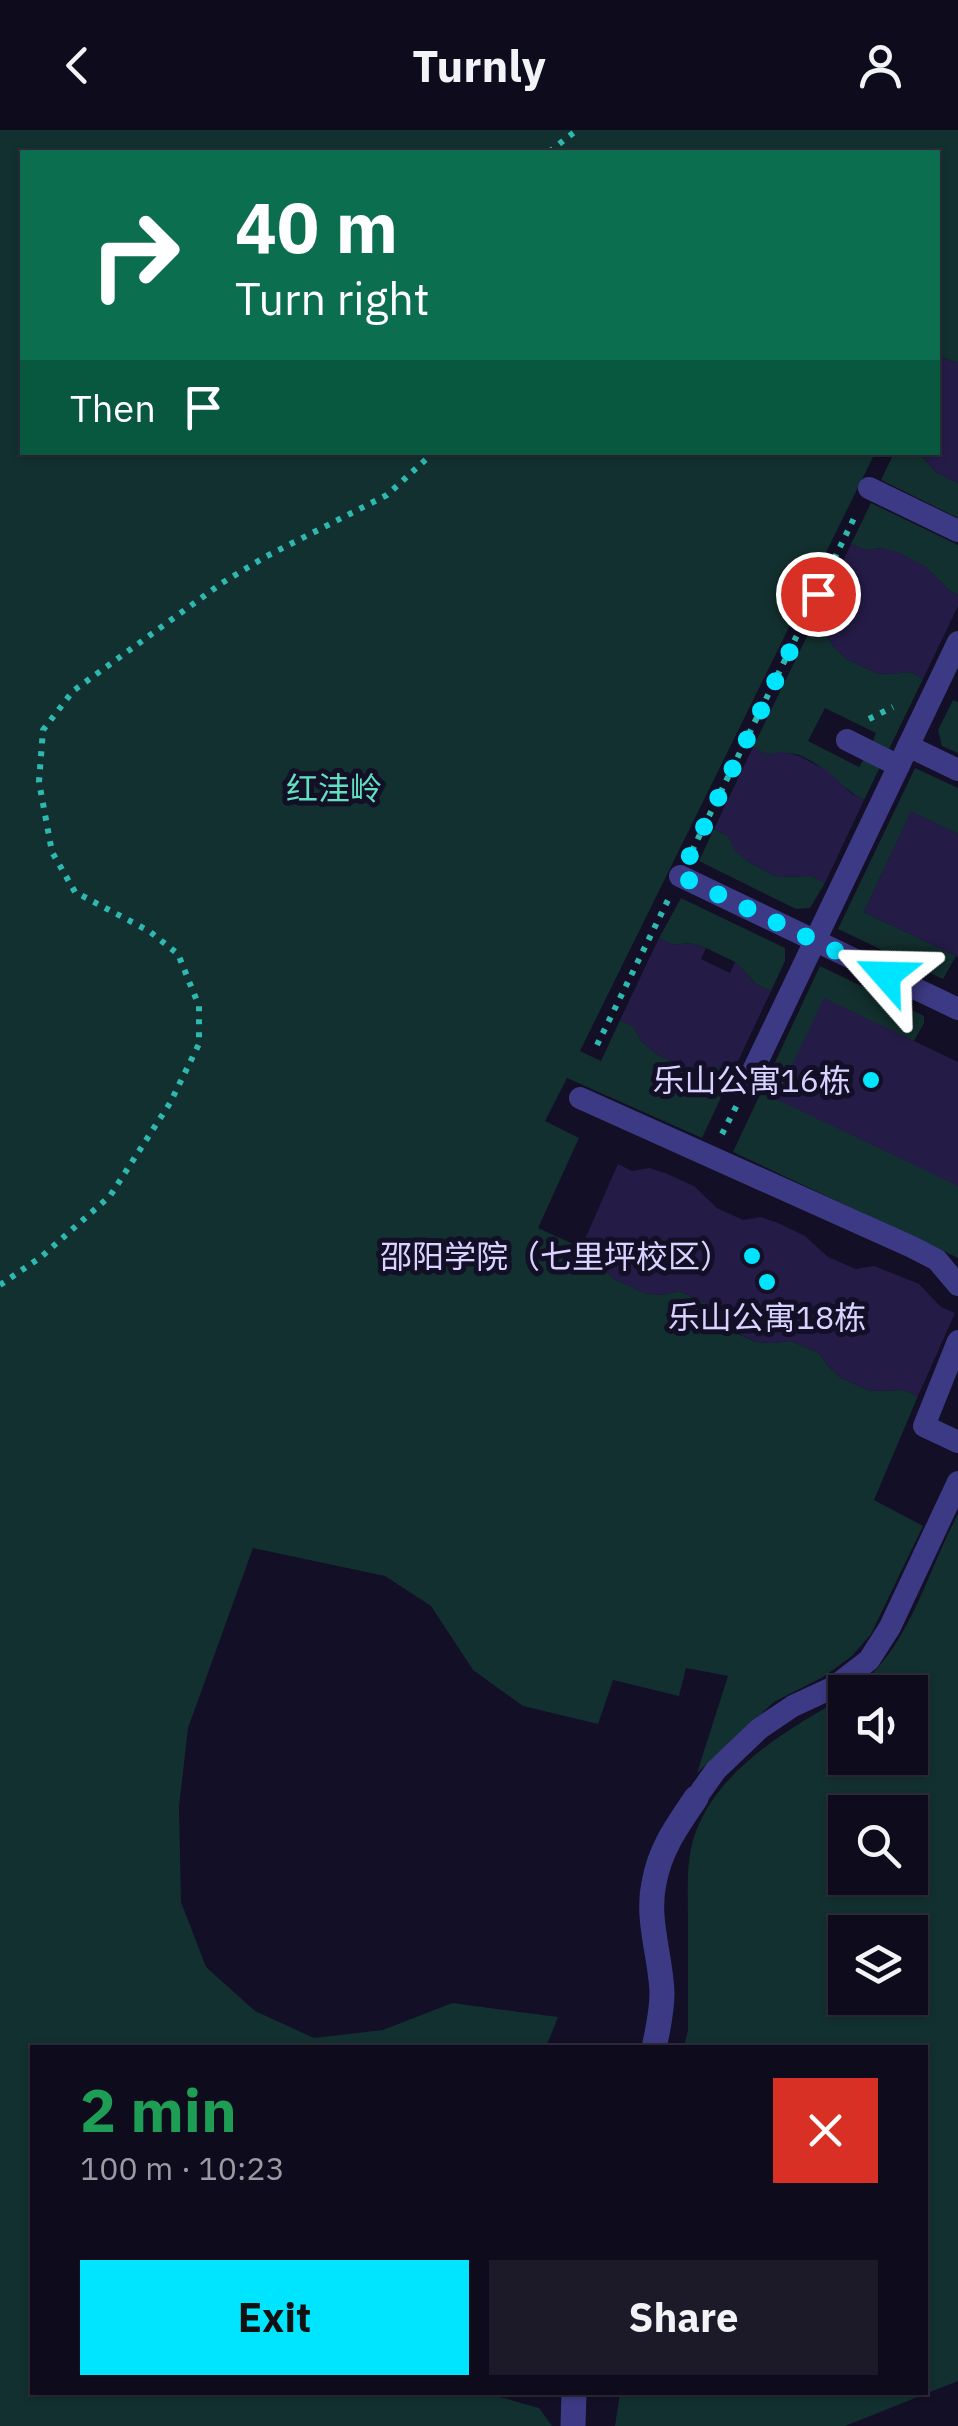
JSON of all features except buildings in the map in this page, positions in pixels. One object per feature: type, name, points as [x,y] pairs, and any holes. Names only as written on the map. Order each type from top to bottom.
[{"type":"street","points":[[655,2045],[662,1992],[653,1886],[665,1845],[696,1798]]},
{"type":"street","points":[[573,2426],[574,2395]]},
{"type":"lane","points":[[869,488],[958,531]]},
{"type":"lane","points":[[748,1082],[958,642]]},
{"type":"lane","points":[[848,740],[958,770]]},
{"type":"lane","points":[[680,876],[958,1009]]},
{"type":"lane","points":[[580,1098],[912,1247],[937,1260],[958,1285]]},
{"type":"lane","points":[[958,1341],[924,1426],[958,1442]]},
{"type":"lane","points":[[696,1798],[716,1770],[759,1730],[792,1706],[834,1687],[869,1660],[890,1627],[958,1482]]},
{"type":"path","points":[[552,150],[577,130]]},
{"type":"path","points":[[0,1285],[42,1257],[110,1196],[170,1103],[198,1044],[199,1006],[178,954],[149,931],[74,892],[52,852],[38,782],[43,730],[73,690],[222,583],[387,495],[431,455]]},
{"type":"path","points":[[598,1046],[869,488]]},
{"type":"green space","name":"红洼岭","points":[[0,130],[958,130],[958,363],[940,357],[940,150],[20,150],[20,455],[874,455],[580,1051],[601,1061],[620,1020],[634,1027],[641,1041],[655,1053],[684,1068],[717,1067],[732,1074],[702,1138],[567,1078],[545,1121],[579,1138],[538,1228],[595,1254],[602,1268],[616,1280],[645,1293],[679,1291],[706,1303],[727,1329],[756,1342],[791,1341],[819,1353],[841,1378],[870,1391],[904,1390],[918,1396],[874,1500],[923,1526],[871,1634],[852,1656],[823,1677],[774,1702],[697,1773],[728,1676],[686,1668],[679,1696],[613,1680],[598,1724],[523,1706],[473,1670],[431,1606],[385,1576],[253,1548],[188,1728],[179,1807],[181,1902],[206,1967],[255,2011],[314,2038],[383,2030],[452,2003],[558,2017],[547,2045],[30,2045],[30,2395],[493,2395],[539,2408],[552,2426],[0,2426]]},
{"type":"green space","points":[[893,455],[921,455],[936,472],[958,483],[958,518],[881,480]]},
{"type":"green space","points":[[871,503],[958,545],[958,595],[926,567],[882,548],[865,550],[851,544]]},
{"type":"green space","points":[[812,626],[826,633],[847,659],[876,673],[910,672],[923,679],[889,749],[873,741],[876,733],[825,708],[808,741],[859,767],[864,759],[880,767],[864,800],[809,760],[794,754],[767,754],[753,747]]},
{"type":"green space","points":[[953,700],[958,702],[958,753],[942,746],[938,730]]},
{"type":"green space","points":[[915,768],[958,788],[958,834],[911,812],[864,912],[956,956],[943,979],[838,929]]},
{"type":"green space","points":[[714,829],[728,836],[735,850],[749,862],[777,877],[811,876],[825,883],[810,908],[796,909],[699,861]]},
{"type":"green space","points":[[681,898],[785,948],[785,961],[771,991],[757,985],[735,962],[706,948],[690,943],[673,945],[659,938]]},
{"type":"green space","points":[[820,966],[924,1016],[914,1041],[824,999],[958,1186],[958,1258],[733,1152]]},
{"type":"green space","points":[[958,1514],[958,2381],[928,2393],[928,2045],[684,2045],[688,2030],[689,1863],[701,1819],[715,1796],[754,1756],[828,1707],[828,1775],[928,1775],[928,1675],[871,1675],[902,1633]]},
{"type":"green space","points":[[620,2395],[923,2395],[845,2426],[615,2426]]},
{"type":"place","name":"乐山公寓16栋","points":[[871,1080]]},
{"type":"place","name":"邵阳学院（七里坪校区）","points":[[752,1256]]},
{"type":"place","name":"乐山公寓18栋","points":[[767,1282]]},
{"type":"route","points":[[818,594],[680,876],[886,975]]}]
